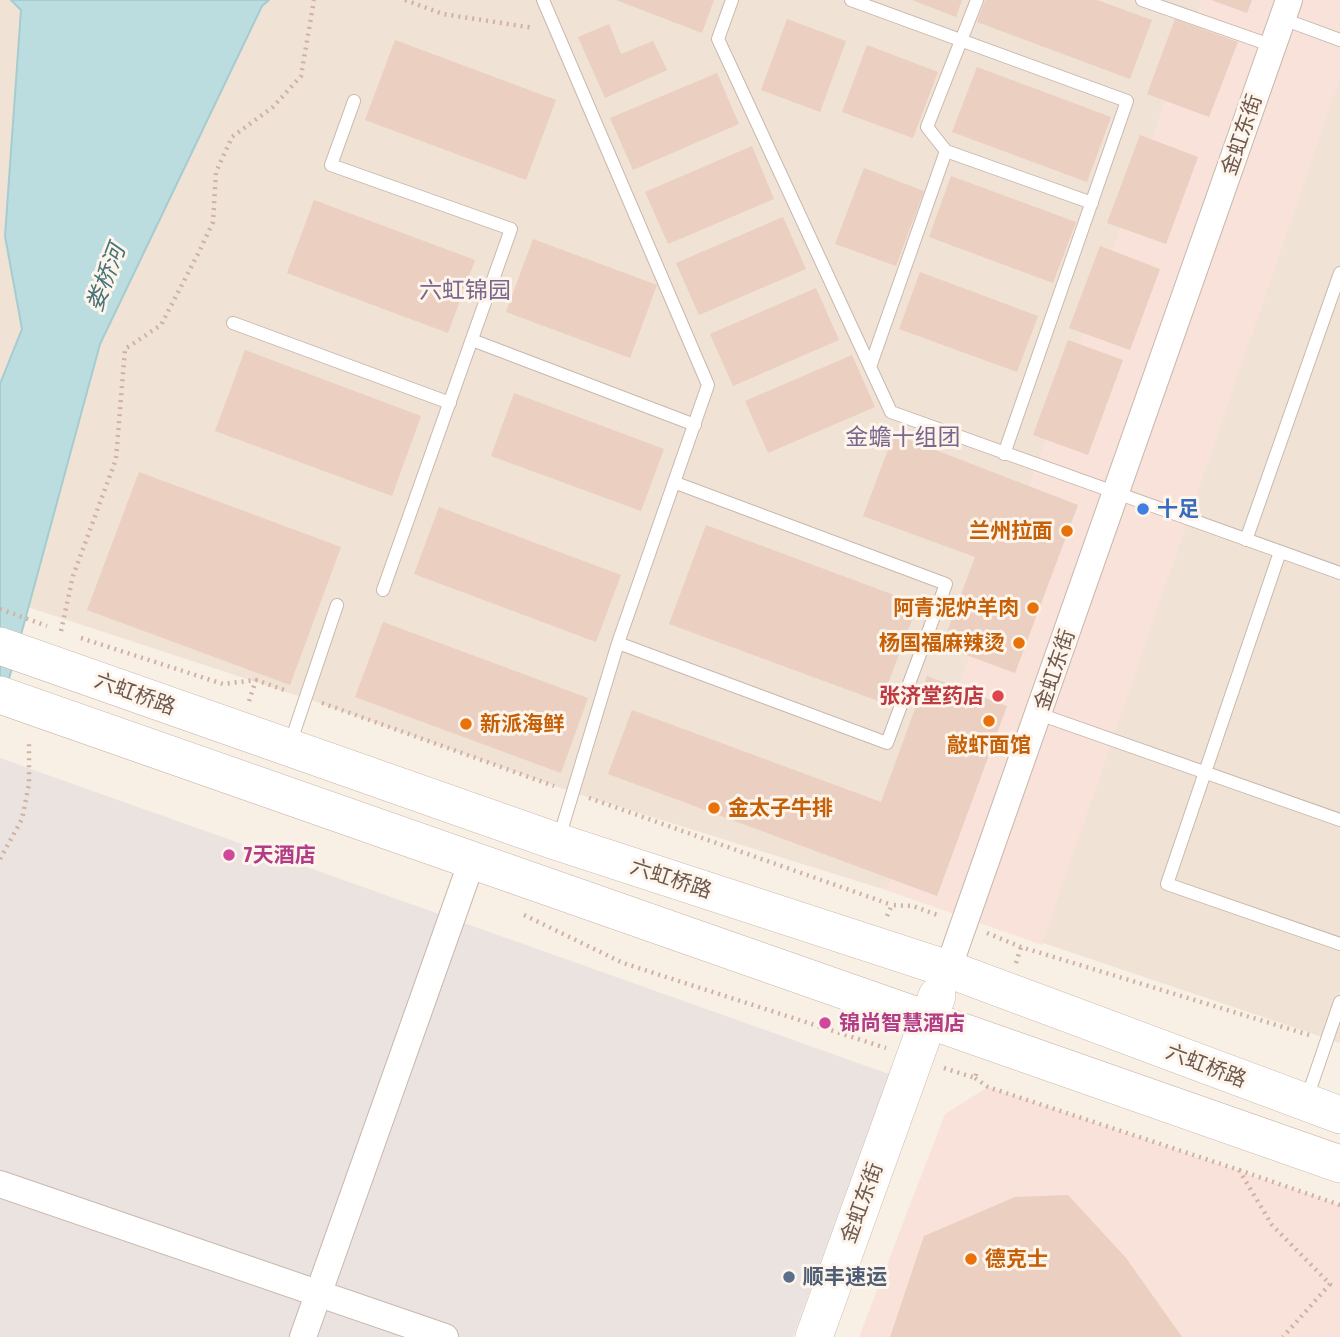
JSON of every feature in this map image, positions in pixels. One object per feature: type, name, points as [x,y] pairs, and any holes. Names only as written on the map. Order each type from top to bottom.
[{"type":"main road","name":"六虹桥路","points":[[0,646],[558,842],[948,969],[1340,1115]]},
{"type":"main road","points":[[0,695],[1340,1164]]},
{"type":"main road","name":"金虹东街","points":[[814,1337],[948,969]]},
{"type":"street","name":"金虹东街","points":[[948,969],[1286,10]]},
{"type":"street","points":[[303,1337],[473,859]]},
{"type":"street","points":[[0,1184],[445,1337]]},
{"type":"lane","points":[[543,0],[708,385],[618,643],[575,793],[558,842]]},
{"type":"lane","points":[[732,0],[718,39],[891,412],[1116,495],[1340,573]]},
{"type":"lane","points":[[851,0],[1127,101],[1004,454]]},
{"type":"lane","points":[[977,0],[927,127],[946,151],[1092,203]]},
{"type":"lane","points":[[1142,0],[1273,46]]},
{"type":"lane","points":[[1286,10],[1340,40]]},
{"type":"lane","points":[[354,101],[331,166],[511,229],[383,590]]},
{"type":"lane","points":[[870,367],[946,151]]},
{"type":"lane","points":[[1246,540],[1340,273]]},
{"type":"lane","points":[[233,323],[450,403]]},
{"type":"lane","points":[[472,340],[695,425]]},
{"type":"lane","points":[[618,643],[887,743],[946,584],[676,483]]},
{"type":"lane","points":[[1280,552],[1167,884],[1340,944]]},
{"type":"lane","points":[[289,748],[337,605]]},
{"type":"lane","points":[[1039,713],[1340,820]]},
{"type":"lane","points":[[1306,1103],[1340,1002]]},
{"type":"path","points":[[61,631],[73,576],[116,458],[125,349],[161,325],[199,252],[213,222],[216,172],[232,137],[273,107],[301,76],[314,0]]},
{"type":"path","points":[[405,0],[443,14],[556,32]]},
{"type":"path","points":[[0,609],[223,684],[256,680],[892,905]]},
{"type":"path","points":[[0,859],[22,819],[29,784],[29,741]]},
{"type":"path","points":[[1021,947],[1313,1036]]},
{"type":"path","points":[[975,1078],[988,1087],[1340,1205]]},
{"type":"path","points":[[1239,1170],[1272,1225],[1330,1284],[1283,1337]]},
{"type":"shaded area","points":[[0,0],[1340,0],[1340,1043],[886,890],[575,793],[305,698],[0,598]]},
{"type":"shaded area","points":[[1201,0],[1340,0],[1340,79],[1042,945],[886,890]]},
{"type":"shaded area","points":[[0,758],[889,1074],[793,1337],[0,1337]]},
{"type":"shaded area","points":[[988,1087],[1340,1205],[1340,1337],[859,1337],[945,1114]]},
{"type":"water","name":"娄桥河","points":[[11,0],[269,0],[262,6],[100,344],[0,712],[0,384],[22,329],[5,236],[21,10]]},
{"type":"building","points":[[616,0],[714,0],[702,33]]},
{"type":"building","points":[[912,0],[962,0],[956,17]]},
{"type":"building","points":[[985,0],[1097,0],[1152,20],[1130,79],[977,22]]},
{"type":"building","points":[[1211,0],[1252,0],[1247,13]]},
{"type":"building","points":[[787,19],[846,41],[820,112],[761,90]]},
{"type":"building","points":[[1175,19],[1238,42],[1209,117],[1147,94]]},
{"type":"building","points":[[609,24],[621,54],[653,41],[667,70],[605,98],[578,37]]},
{"type":"building","points":[[395,40],[556,100],[526,180],[365,120]]},
{"type":"building","points":[[867,45],[938,72],[913,138],[842,112]]},
{"type":"building","points":[[977,67],[1111,117],[1087,182],[952,132]]},
{"type":"building","points":[[717,73],[739,124],[633,170],[610,118]]},
{"type":"building","points":[[1140,135],[1198,157],[1166,244],[1107,223]]},
{"type":"building","points":[[752,146],[774,199],[668,244],[645,192]]},
{"type":"building","points":[[864,168],[924,191],[896,266],[835,244]]},
{"type":"building","points":[[951,176],[1076,222],[1053,283],[929,237]]},
{"type":"building","points":[[314,200],[475,260],[448,333],[287,273]]},
{"type":"building","points":[[783,217],[806,269],[699,315],[676,263]]},
{"type":"building","points":[[533,239],[657,285],[630,358],[506,312]]},
{"type":"building","points":[[1100,246],[1160,269],[1130,350],[1069,328]]},
{"type":"building","points":[[920,272],[1038,316],[1017,372],[899,329]]},
{"type":"building","points":[[816,288],[839,340],[733,386],[710,334]]},
{"type":"building","points":[[1068,340],[1123,360],[1088,455],[1033,435]]},
{"type":"building","points":[[245,350],[421,416],[392,496],[215,431]]},
{"type":"building","points":[[852,355],[875,407],[768,453],[745,401]]},
{"type":"building","points":[[514,393],[664,449],[641,511],[491,456]]},
{"type":"building","points":[[894,434],[1078,505],[1015,673],[942,646],[975,557],[863,516]]},
{"type":"building","points":[[139,472],[341,547],[290,685],[87,610]]},
{"type":"building","points":[[439,507],[621,575],[596,642],[414,574]]},
{"type":"building","points":[[706,525],[918,604],[881,702],[669,624]]},
{"type":"building","points":[[383,622],[588,698],[561,773],[355,697]]},
{"type":"building","points":[[927,676],[1007,706],[937,896],[608,774],[632,710],[881,802]]},
{"type":"building","points":[[1068,1195],[1126,1258],[1182,1337],[890,1337],[924,1236],[1015,1197]]},
{"type":"place","name":"十足","points":[[1143,509]]},
{"type":"place","name":"兰州拉面","points":[[1067,531]]},
{"type":"place","name":"阿青泥炉羊肉","points":[[1033,608]]},
{"type":"place","name":"杨国福麻辣烫","points":[[1019,643]]},
{"type":"place","name":"张济堂药店","points":[[998,696]]},
{"type":"place","name":"敲虾面馆","points":[[989,721]]},
{"type":"place","name":"新派海鲜","points":[[466,724]]},
{"type":"place","name":"金太子牛排","points":[[714,808]]},
{"type":"place","name":"7天酒店","points":[[229,855]]},
{"type":"place","name":"锦尚智慧酒店","points":[[825,1023]]},
{"type":"place","name":"德克士","points":[[971,1259]]},
{"type":"place","name":"顺丰速运","points":[[789,1277]]},
{"type":"district","name":"六虹锦园","points":[[465,291]]},
{"type":"district","name":"金蟾十组团","points":[[903,438]]}]
